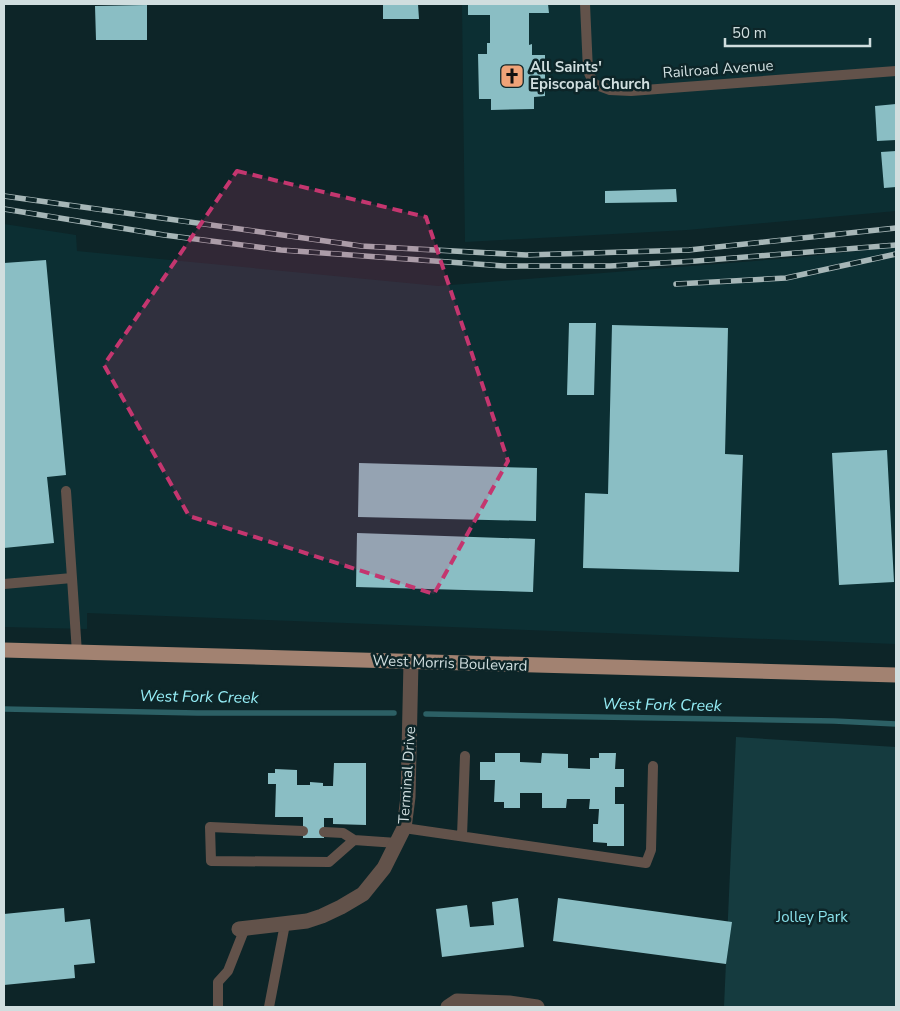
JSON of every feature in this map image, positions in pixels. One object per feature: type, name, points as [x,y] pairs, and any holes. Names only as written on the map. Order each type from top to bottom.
[{"type":"main road","name":"West Morris Boulevard","points":[[4,650],[896,675]]},
{"type":"street","name":"Terminal Drive","points":[[242,929],[307,921],[322,916],[363,894],[384,868],[404,828],[408,788],[411,662]]},
{"type":"street","points":[[448,1007],[457,1001],[537,1007]]},
{"type":"lane","name":"Railroad Avenue","points":[[586,4],[588,71],[594,84],[610,90],[631,91],[896,71]]},
{"type":"lane","points":[[66,491],[77,652]]},
{"type":"lane","points":[[4,584],[72,578]]},
{"type":"lane","points":[[462,836],[465,756]]},
{"type":"lane","points":[[404,828],[646,863],[651,850],[653,766]]},
{"type":"lane","points":[[303,832],[210,827],[211,861],[329,862],[354,840]]},
{"type":"lane","points":[[324,832],[343,833],[354,840],[397,843]]},
{"type":"lane","points":[[269,1007],[285,924]]},
{"type":"lane","points":[[218,1007],[218,982],[228,971],[242,929]]},
{"type":"highlighted area","points":[[237,171],[426,217],[508,461],[434,594],[189,516],[104,365]]},
{"type":"shaded area","points":[[462,4],[896,4],[896,211],[687,230],[465,242]]},
{"type":"shaded area","points":[[4,224],[76,235],[77,251],[438,286],[791,258],[896,247],[896,644],[87,613],[87,629],[4,627]]},
{"type":"green space","name":"Jolley Park","points":[[736,737],[896,747],[896,1007],[724,1007]]},
{"type":"building","points":[[383,4],[418,4],[419,19],[383,19]]},
{"type":"building","name":"All Saints' Episcopal Church","points":[[468,4],[548,4],[549,13],[529,13],[529,45],[532,44],[532,55],[545,55],[545,96],[534,97],[534,109],[491,110],[491,99],[479,99],[478,54],[487,54],[487,43],[490,43],[490,15],[468,15]]},
{"type":"building","points":[[147,5],[147,40],[96,40],[95,6]]},
{"type":"building","points":[[896,104],[896,140],[877,141],[875,106]]},
{"type":"building","points":[[896,151],[896,187],[884,188],[881,152]]},
{"type":"building","points":[[676,189],[677,202],[605,203],[605,191]]},
{"type":"building","points":[[46,260],[66,475],[47,477],[54,543],[4,548],[4,263]]},
{"type":"building","points":[[569,323],[596,323],[594,395],[567,395]]},
{"type":"building","points":[[612,325],[728,328],[725,454],[743,455],[739,572],[583,568],[585,493],[608,494]]},
{"type":"building","points":[[887,450],[894,582],[839,585],[832,453]]},
{"type":"building","points":[[359,463],[537,468],[536,521],[358,517]]},
{"type":"building","points":[[357,533],[535,539],[533,592],[356,587]]},
{"type":"building","points":[[495,753],[520,753],[520,762],[541,763],[542,753],[568,754],[568,768],[590,769],[590,758],[599,758],[599,753],[616,753],[615,769],[624,769],[624,787],[615,787],[615,804],[624,804],[624,846],[607,846],[607,843],[593,842],[593,824],[598,824],[599,809],[589,809],[590,799],[567,799],[566,808],[542,808],[542,793],[520,793],[520,808],[504,808],[504,802],[494,802],[495,780],[480,780],[480,762],[495,762]]},
{"type":"building","points":[[334,763],[366,763],[366,825],[333,824],[333,818],[324,818],[324,838],[303,838],[303,817],[275,817],[276,784],[268,784],[268,773],[275,773],[275,769],[297,770],[297,785],[310,785],[310,782],[323,783],[323,786],[333,786]]},
{"type":"building","points":[[518,898],[524,947],[442,957],[436,909],[467,905],[470,927],[494,925],[492,902]]},
{"type":"building","points":[[558,898],[732,922],[726,964],[553,941]]},
{"type":"building","points":[[64,908],[65,922],[90,919],[95,963],[74,965],[75,978],[4,985],[4,914]]},
{"type":"waterway","name":"West Fork Creek","points":[[4,709],[197,713],[394,713]]},
{"type":"waterway","name":"West Fork Creek","points":[[426,714],[834,721],[896,724]]},
{"type":"railway","points":[[4,196],[361,246],[526,255],[689,250],[896,228]]},
{"type":"railway","points":[[4,209],[164,235],[281,250],[504,266],[610,266],[896,245]]},
{"type":"railway","points":[[676,284],[786,278],[896,254]]},
{"type":"place","name":"All Saints' Episcopal Church","points":[[512,76]]}]
